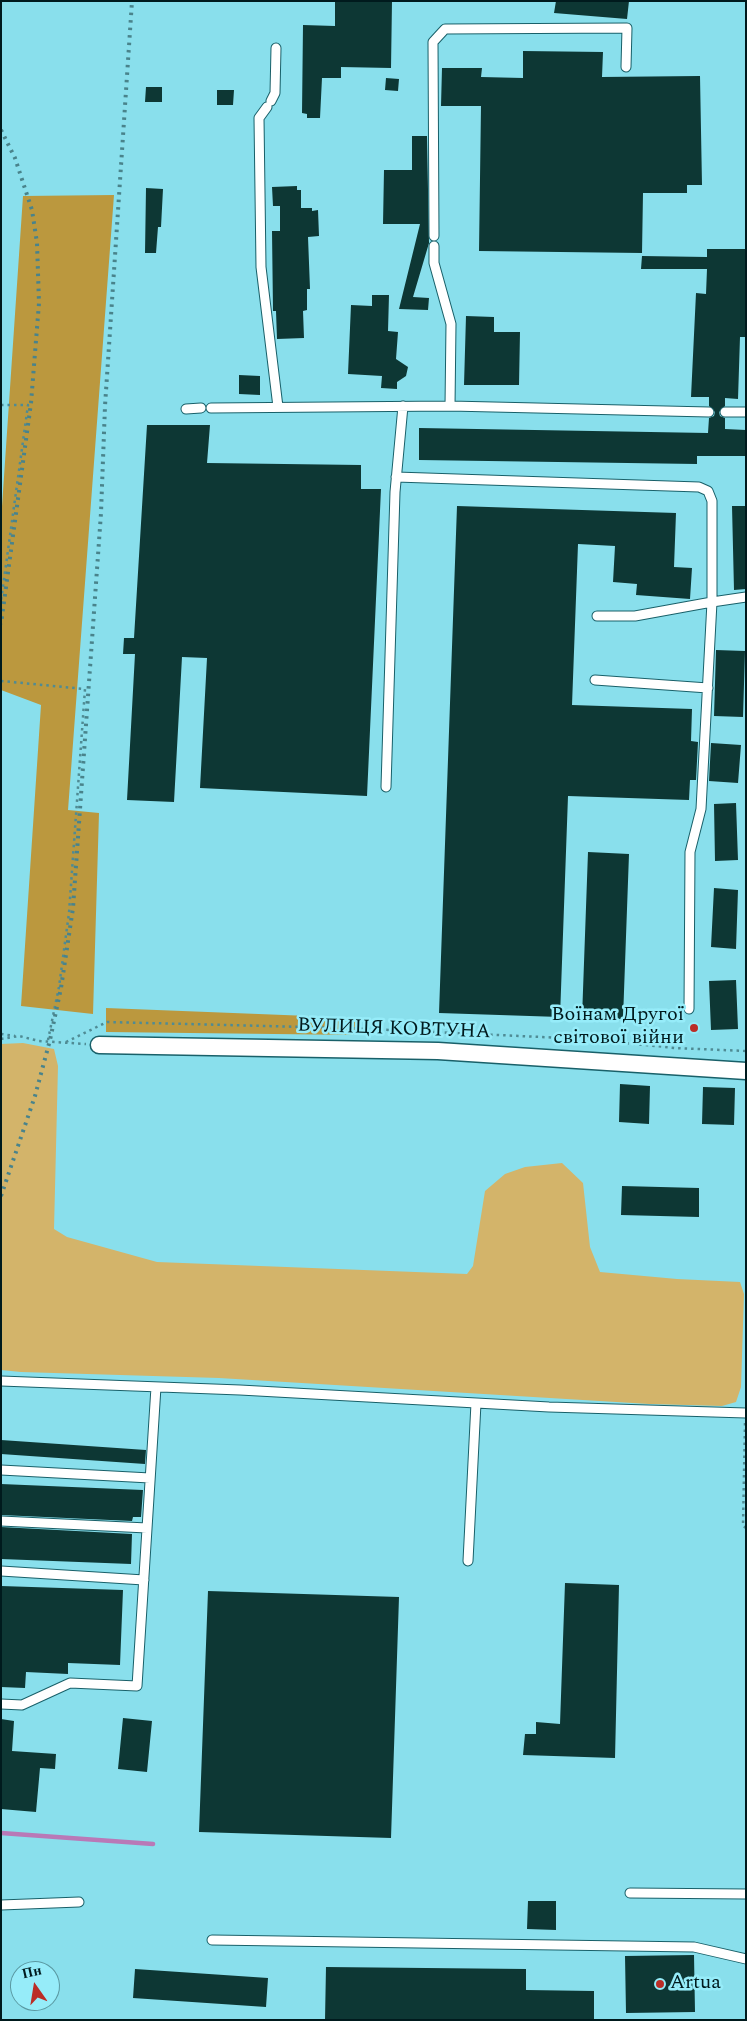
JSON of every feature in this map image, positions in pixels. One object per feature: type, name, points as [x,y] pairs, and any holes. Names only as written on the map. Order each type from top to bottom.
[{"type":"street","name":"ВУЛИЦЯ КОВТУНА","points":[[99,1045],[438,1051],[746,1071]]},
{"type":"lane","points":[[450,406],[451,324],[434,263],[433,42],[445,29],[627,28],[626,66]]},
{"type":"lane","points":[[276,48],[276,94],[259,118],[261,267],[278,407]]},
{"type":"lane","points":[[386,787],[396,478],[403,406]]},
{"type":"lane","points":[[211,408],[450,406],[709,412]]},
{"type":"lane","points":[[186,409],[201,408]]},
{"type":"lane","points":[[725,412],[746,412]]},
{"type":"lane","points":[[396,478],[699,487],[708,491],[712,501],[712,602],[701,809],[690,852],[690,1009]]},
{"type":"lane","points":[[597,616],[635,616],[746,598]]},
{"type":"lane","points":[[594,680],[708,688]]},
{"type":"lane","points":[[1,1381],[476,1403],[746,1413]]},
{"type":"lane","points":[[1,1704],[22,1704],[70,1683],[137,1686],[156,1387]]},
{"type":"lane","points":[[468,1561],[476,1403]]},
{"type":"lane","points":[[1,1470],[150,1478]]},
{"type":"lane","points":[[1,1521],[147,1528]]},
{"type":"lane","points":[[1,1572],[144,1580]]},
{"type":"lane","points":[[630,1893],[746,1894]]},
{"type":"lane","points":[[1,1905],[79,1902]]},
{"type":"lane","points":[[212,1940],[694,1947],[746,1960]]},
{"type":"path","points":[[1,405],[28,405],[1,601]]},
{"type":"path","points":[[1,681],[85,689],[69,913],[59,987],[48,1040]]},
{"type":"path","points":[[66,1042],[107,1022],[346,1028],[585,1038],[675,1048],[746,1051]]},
{"type":"path","points":[[1,1034],[38,1041],[42,1039],[99,1045]]},
{"type":"path","points":[[1,1039],[19,1036]]},
{"type":"path","points":[[746,1413],[743,1526],[746,1528]]},
{"type":"shaded area","points":[[114,195],[68,810],[99,813],[93,1014],[21,1006],[41,705],[1,690],[1,521],[23,196]]},
{"type":"shaded area","points":[[106,1008],[360,1018],[358,1035],[106,1032]]},
{"type":"shaded area","points":[[23,1043],[54,1049],[58,1066],[54,1229],[67,1237],[157,1262],[467,1274],[473,1266],[485,1191],[505,1174],[525,1167],[562,1163],[583,1183],[590,1247],[600,1272],[740,1282],[744,1294],[741,1387],[736,1402],[722,1406],[649,1404],[219,1378],[1,1370],[1,1044]]},
{"type":"building","points":[[335,1],[392,1],[391,68],[341,67],[341,78],[322,78],[320,118],[307,118],[307,114],[302,113],[303,25],[335,26]]},
{"type":"building","points":[[556,1],[629,1],[627,19],[554,13]]},
{"type":"building","points":[[523,51],[603,52],[602,77],[700,76],[702,185],[687,185],[687,193],[643,193],[642,253],[479,251],[481,106],[441,106],[442,68],[482,68],[481,77],[523,78]]},
{"type":"building","points":[[386,78],[399,79],[398,91],[385,90]]},
{"type":"building","points":[[146,87],[162,87],[162,102],[145,102]]},
{"type":"building","points":[[217,90],[234,90],[233,105],[217,105]]},
{"type":"building","points":[[412,136],[427,136],[429,243],[413,297],[429,298],[428,310],[399,309],[420,224],[383,224],[384,170],[412,170]]},
{"type":"building","points":[[297,186],[297,190],[301,190],[301,208],[312,208],[312,211],[318,210],[319,236],[308,237],[310,289],[307,289],[307,310],[303,311],[304,338],[277,339],[276,311],[273,311],[272,231],[280,231],[280,206],[273,206],[272,187]]},
{"type":"building","points":[[146,188],[163,189],[161,227],[158,227],[156,253],[145,253]]},
{"type":"building","points":[[707,249],[746,249],[746,337],[740,337],[738,399],[725,398],[725,406],[719,412],[720,416],[725,418],[725,429],[746,430],[746,456],[697,456],[697,464],[419,460],[419,428],[708,433],[709,418],[714,416],[715,412],[709,406],[709,397],[691,397],[696,293],[706,294],[707,269],[641,269],[642,256],[707,257]]},
{"type":"building","points":[[372,295],[389,295],[388,331],[398,332],[396,359],[408,367],[406,376],[397,382],[397,389],[381,388],[382,376],[348,374],[351,305],[372,306]]},
{"type":"building","points":[[466,316],[494,317],[494,332],[520,332],[519,385],[464,385]]},
{"type":"building","points":[[239,375],[260,376],[260,395],[239,394]]},
{"type":"building","points":[[147,425],[210,425],[207,463],[361,465],[361,489],[381,489],[367,796],[200,788],[207,658],[182,657],[174,802],[127,800],[135,654],[123,654],[124,638],[134,638]]},
{"type":"building","points":[[457,506],[676,513],[674,567],[692,568],[690,599],[636,595],[637,584],[613,582],[615,546],[578,544],[572,705],[692,709],[691,741],[698,742],[696,780],[690,780],[689,800],[568,796],[560,1017],[439,1013]]},
{"type":"building","points":[[732,506],[746,506],[746,589],[734,590]]},
{"type":"building","points":[[716,650],[745,651],[743,717],[714,716]]},
{"type":"building","points":[[711,743],[741,745],[738,783],[709,781]]},
{"type":"building","points":[[736,803],[738,860],[715,861],[714,804]]},
{"type":"building","points":[[588,852],[629,854],[623,1019],[582,1018]]},
{"type":"building","points":[[714,888],[738,890],[736,949],[711,947]]},
{"type":"building","points":[[736,980],[738,1029],[711,1030],[709,981]]},
{"type":"building","points":[[620,1084],[650,1086],[649,1124],[619,1122]]},
{"type":"building","points":[[703,1087],[735,1088],[734,1125],[702,1124]]},
{"type":"building","points":[[622,1186],[699,1188],[699,1217],[621,1215]]},
{"type":"building","points":[[1,1440],[146,1450],[145,1464],[1,1454]]},
{"type":"building","points":[[1,1484],[143,1490],[141,1517],[133,1517],[132,1521],[1,1515]]},
{"type":"building","points":[[1,1527],[132,1534],[131,1564],[1,1559]]},
{"type":"building","points":[[565,1583],[619,1585],[615,1758],[523,1755],[525,1734],[536,1734],[536,1722],[560,1724]]},
{"type":"building","points":[[1,1586],[123,1590],[120,1665],[68,1663],[68,1674],[26,1672],[25,1688],[1,1687]]},
{"type":"building","points":[[208,1591],[399,1597],[391,1838],[199,1832]]},
{"type":"building","points":[[123,1718],[152,1721],[147,1772],[118,1769]]},
{"type":"building","points":[[1,1719],[14,1721],[12,1751],[56,1754],[55,1769],[40,1768],[36,1812],[1,1809]]},
{"type":"building","points":[[528,1901],[556,1901],[556,1930],[527,1929]]},
{"type":"building","name":"Artua","points":[[694,1955],[695,2012],[626,2013],[625,1956]]},
{"type":"building","points":[[326,1967],[526,1969],[526,1990],[594,1991],[594,2020],[325,2020]]},
{"type":"building","points":[[135,1969],[268,1978],[266,2007],[133,1998]]},
{"type":"waterway","points":[[1,1833],[153,1844]]},
{"type":"railway","points":[[1,1196],[35,1096],[50,1040],[61,988],[73,908],[101,513],[105,406],[132,1]]},
{"type":"railway","points":[[1,130],[15,158],[32,210],[37,243],[39,303],[31,403],[1,624]]},
{"type":"place","name":"Воїнам Другої світової війни","points":[[694,1028]]},
{"type":"place","name":"Artua","points":[[660,1984]]}]
